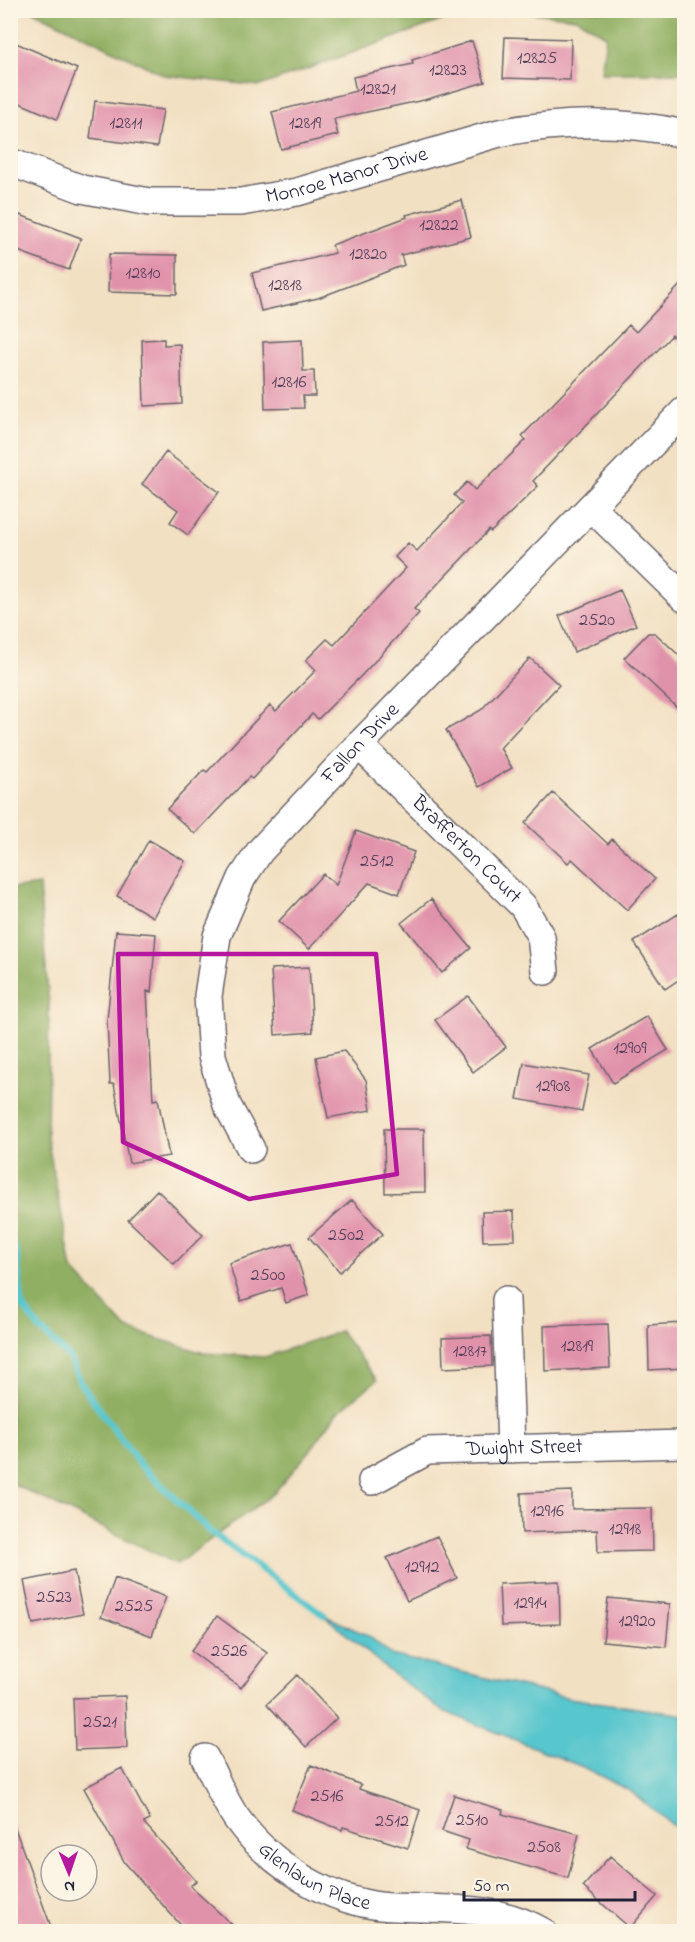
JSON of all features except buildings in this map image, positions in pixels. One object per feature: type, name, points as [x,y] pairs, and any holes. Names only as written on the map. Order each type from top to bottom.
[{"type":"street","name":"Monroe Manor Drive","points":[[10,162],[82,189],[149,202],[241,202],[297,192],[499,133],[530,127],[592,122],[652,127],[684,134]]},
{"type":"street","name":"Fallon Drive","points":[[251,1149],[227,1104],[212,1056],[208,996],[217,936],[242,878],[260,851],[359,745],[684,411]]},
{"type":"street","points":[[591,507],[684,598]]},
{"type":"street","name":"Brafferton Court","points":[[359,745],[523,906],[541,936],[545,971]]},
{"type":"street","points":[[506,1300],[512,1449]]},
{"type":"street","name":"Dwight Street","points":[[372,1481],[427,1451],[684,1444]]},
{"type":"street","name":"Glenlawn Place","points":[[205,1758],[236,1817],[253,1838],[275,1859],[315,1885],[344,1898],[374,1906],[495,1913],[543,1932]]},
{"type":"highlighted area","points":[[118,954],[376,954],[397,1174],[249,1199],[123,1142]]},
{"type":"green space","points":[[33,11],[468,11],[260,86],[164,75]]},
{"type":"green space","points":[[516,11],[684,11],[684,73],[601,73],[606,36],[576,18]]},
{"type":"green space","points":[[39,885],[49,1005],[47,1138],[72,1269],[127,1329],[204,1353],[265,1357],[340,1331],[377,1380],[337,1413],[309,1452],[273,1494],[177,1564],[11,1483],[10,889]]},
{"type":"water","points":[[324,1615],[370,1637],[391,1655],[569,1698],[684,1715],[684,1834],[630,1791],[583,1767],[441,1710],[394,1675]]},
{"type":"waterway","points":[[10,1239],[16,1251],[22,1305],[39,1328],[70,1358],[81,1384],[140,1465],[211,1532],[324,1615]]}]
